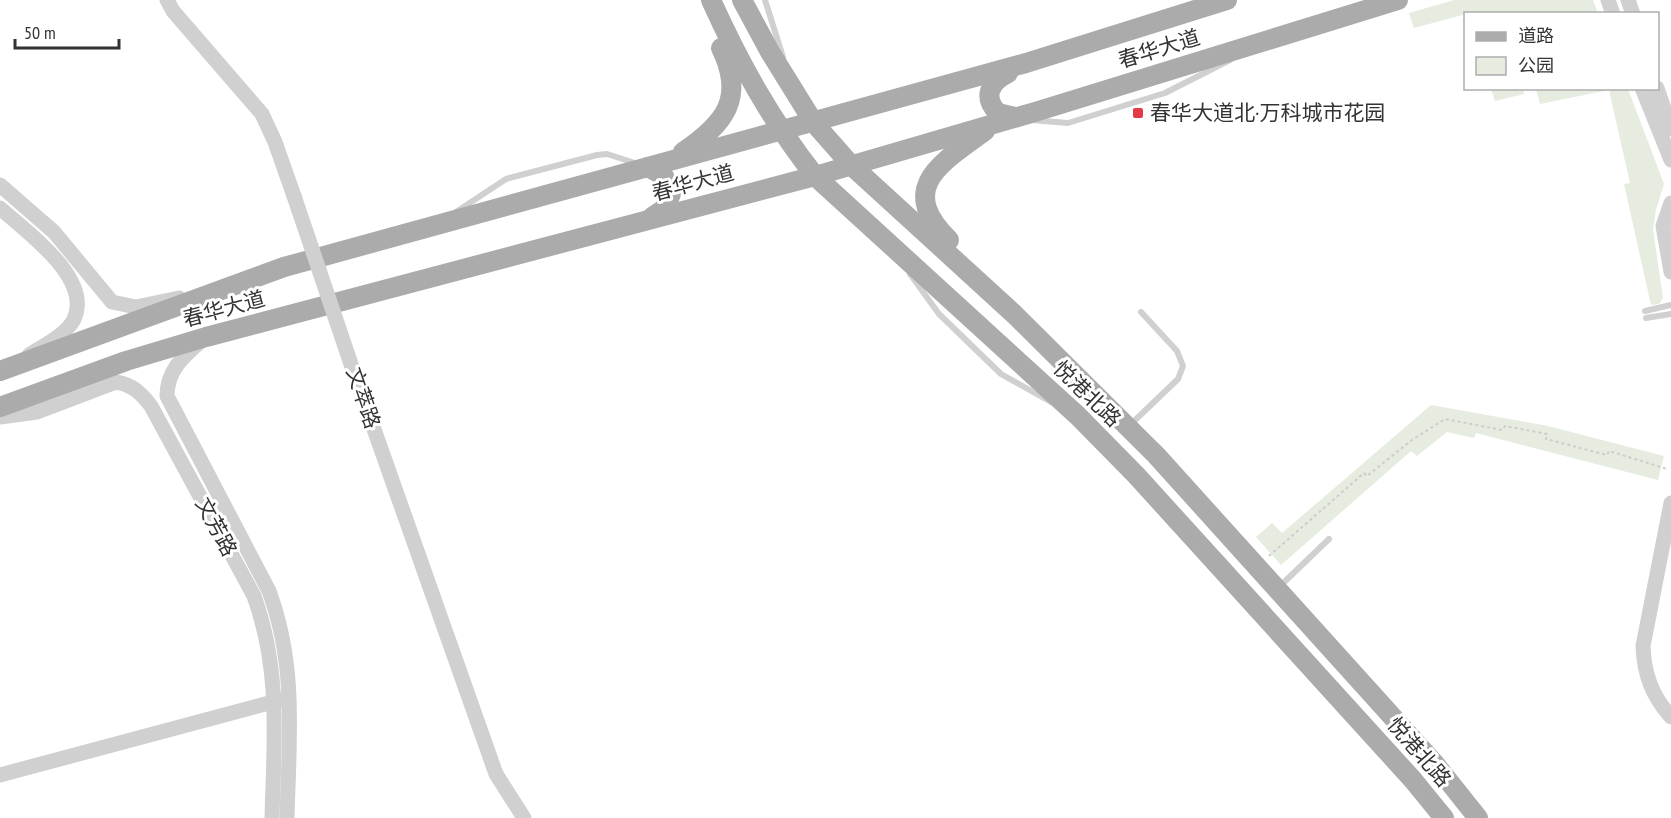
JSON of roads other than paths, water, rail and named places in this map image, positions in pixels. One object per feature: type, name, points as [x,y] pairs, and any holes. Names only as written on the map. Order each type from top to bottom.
[{"type":"main road","points":[[673,159],[714,127],[727,111],[733,96],[728,62],[698,0]]},
{"type":"main road","name":"悦港北路","points":[[711,0],[743,69],[779,130],[814,176],[1078,416],[1136,475],[1413,780],[1444,818]]},
{"type":"main road","name":"悦港北路","points":[[742,0],[814,123],[851,165],[1014,314],[1128,428],[1435,764],[1478,818]]},
{"type":"main road","name":"春华大道","points":[[6,369],[284,267],[1026,63],[1227,0]]},
{"type":"main road","name":"春华大道","points":[[0,407],[126,361],[206,337],[814,176],[1398,0]]},
{"type":"main road","points":[[1016,117],[1005,116],[992,107],[988,97],[990,87],[999,77],[1026,63]]},
{"type":"main road","points":[[995,123],[940,164],[925,187],[924,201],[934,226],[983,273],[1014,314]]},
{"type":"main road","points":[[644,221],[664,209],[671,194],[664,176],[648,167]]},
{"type":"street","name":"文萃路","points":[[167,0],[262,114],[276,142],[352,367],[496,774],[524,818]]},
{"type":"street","points":[[1643,90],[1671,160]]},
{"type":"street","points":[[1658,90],[1670,126]]},
{"type":"street","points":[[0,185],[54,232],[112,302],[122,306],[136,307],[220,290]]},
{"type":"street","points":[[1671,203],[1663,226],[1671,272]]},
{"type":"street","points":[[0,208],[41,244],[72,280],[78,293],[78,309],[72,323],[61,334],[6,369]]},
{"type":"street","name":"文芳路","points":[[206,337],[182,358],[173,370],[167,382],[167,396],[269,591],[280,620],[286,651],[272,818]]},
{"type":"street","name":"文芳路","points":[[0,417],[37,412],[116,382],[127,384],[144,396],[254,596],[282,700],[287,818]]},
{"type":"street","points":[[1671,503],[1643,646],[1644,666],[1651,687],[1660,704],[1671,717]]},
{"type":"street","points":[[0,775],[282,700]]},
{"type":"lane","points":[[765,0],[790,84]]},
{"type":"lane","points":[[1671,305],[1645,314],[1671,314]]},
{"type":"lane","points":[[1128,428],[1178,379],[1183,366],[1177,351],[1141,312]]},
{"type":"lane","points":[[1276,589],[1329,539]]},
{"type":"place","name":"春华大道北·万科城市花园","points":[[1138,113]]}]
